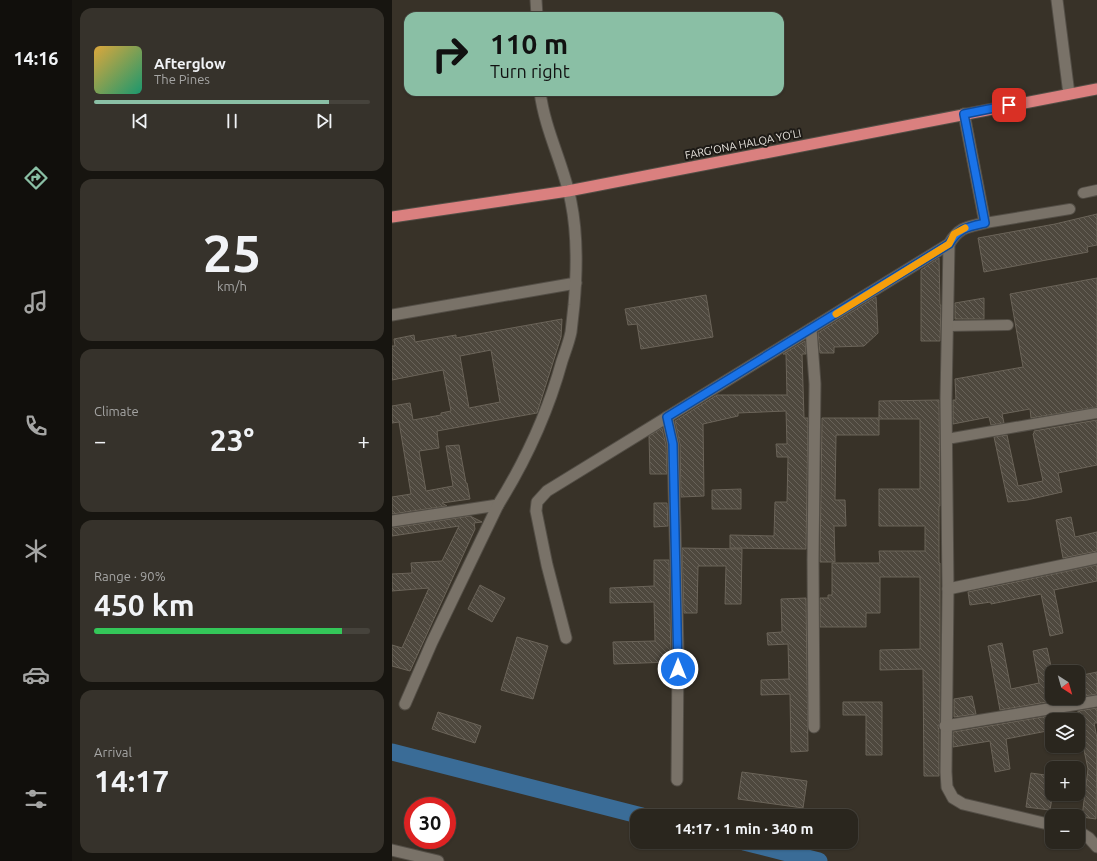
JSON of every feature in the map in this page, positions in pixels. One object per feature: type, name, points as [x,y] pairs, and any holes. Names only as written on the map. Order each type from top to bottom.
[{"type":"highway","name":"FARG‘ONA HALQA YO‘LI","points":[[392,217],[568,191],[1097,89]]},
{"type":"street","points":[[536,0],[536,12]]},
{"type":"street","points":[[1057,0],[1069,94]]},
{"type":"street","points":[[405,704],[432,642],[498,505],[533,443],[556,385],[571,332],[576,283],[576,242],[571,202],[549,134],[542,109],[540,96]]},
{"type":"street","points":[[964,114],[985,223],[959,230],[954,234],[949,244],[947,439],[948,589],[945,726],[947,787],[954,798],[963,804],[1045,823]]},
{"type":"street","points":[[566,638],[547,565],[536,511],[537,502],[547,491],[949,244]]},
{"type":"street","points":[[392,315],[576,283]]},
{"type":"street","points":[[811,329],[815,384],[813,560],[814,727]]},
{"type":"street","points":[[667,417],[674,451],[678,653],[677,780]]},
{"type":"street","points":[[392,521],[498,505]]},
{"type":"street","points":[[948,589],[1097,558]]},
{"type":"street","points":[[945,726],[1097,702]]},
{"type":"street","points":[[1085,835],[1097,847]]},
{"type":"street","points":[[392,850],[438,861]]},
{"type":"lane","points":[[1083,193],[1097,190]]},
{"type":"lane","points":[[985,223],[1070,209]]},
{"type":"lane","points":[[948,326],[1008,324]]},
{"type":"lane","points":[[947,439],[1097,413]]},
{"type":"building","points":[[1097,214],[1097,245],[1087,247],[1088,252],[984,272],[978,238],[1055,224]]},
{"type":"building","points":[[939,258],[941,305],[940,341],[921,341],[921,270]]},
{"type":"building","points":[[1097,278],[1097,407],[1031,418],[1030,409],[1002,414],[1004,423],[991,425],[989,417],[953,424],[953,400],[956,400],[955,379],[1023,367],[1010,294]]},
{"type":"building","points":[[706,295],[713,337],[641,349],[637,324],[628,325],[625,309]]},
{"type":"building","points":[[876,297],[878,333],[864,346],[834,347],[834,353],[820,353],[818,333]]},
{"type":"building","points":[[984,298],[984,319],[955,319],[955,303]]},
{"type":"building","points":[[562,319],[561,337],[537,413],[437,431],[439,448],[419,451],[426,491],[453,486],[446,446],[459,445],[470,499],[442,503],[447,506],[392,514],[392,497],[411,494],[399,422],[392,423],[392,406],[410,403],[413,420],[441,415],[441,413],[451,411],[443,370],[392,380],[392,346],[395,346],[394,339],[414,335],[415,342],[456,335],[456,338]],"holes":[[[491,350],[500,402],[469,408],[460,356]]]},
{"type":"building","points":[[805,341],[806,354],[802,354],[804,418],[808,418],[806,549],[730,548],[730,535],[774,536],[775,502],[787,502],[788,457],[777,457],[776,444],[787,444],[786,411],[738,413],[738,416],[703,424],[704,496],[681,497],[680,444],[675,421],[717,395],[787,395],[786,354],[783,354]]},
{"type":"building","points":[[939,400],[939,776],[924,776],[923,669],[880,670],[880,650],[920,649],[920,577],[880,577],[880,613],[866,613],[866,627],[820,627],[820,598],[828,598],[828,595],[832,595],[832,563],[880,563],[879,551],[925,551],[925,526],[879,526],[879,489],[920,489],[920,419],[879,419],[879,435],[836,435],[835,500],[845,500],[846,526],[834,526],[835,562],[820,562],[822,418],[879,418],[879,401]]},
{"type":"building","points":[[1097,420],[1097,465],[1058,473],[1062,492],[1027,500],[1008,502],[994,437],[1007,435],[1018,486],[1043,481],[1033,434],[1034,431]]},
{"type":"building","points":[[662,428],[666,445],[667,474],[650,474],[649,436]]},
{"type":"building","points":[[741,489],[741,509],[712,509],[712,490]]},
{"type":"building","points":[[654,503],[667,503],[668,526],[654,527]]},
{"type":"building","points":[[470,516],[482,522],[474,523],[475,529],[410,671],[392,666],[392,645],[402,648],[429,588],[392,591],[392,574],[412,573],[411,563],[442,561],[459,526],[392,536],[392,528]]},
{"type":"building","points":[[1071,517],[1075,537],[1097,532],[1097,551],[1063,558],[1056,520]]},
{"type":"building","points":[[682,548],[742,549],[741,604],[725,604],[726,566],[698,566],[697,613],[684,613]]},
{"type":"building","points":[[654,560],[669,560],[671,662],[614,664],[613,642],[655,641],[654,602],[610,603],[610,588],[654,586]]},
{"type":"building","points":[[1097,565],[1097,581],[1054,590],[1063,633],[1050,636],[1041,594],[991,604],[991,602],[970,605],[968,592]]},
{"type":"building","points":[[480,585],[505,598],[492,622],[468,609]]},
{"type":"building","points":[[806,598],[808,751],[791,752],[790,694],[761,695],[761,680],[789,679],[788,644],[768,645],[767,633],[782,632],[781,599]]},
{"type":"building","points":[[517,637],[548,646],[533,699],[501,690]]},
{"type":"building","points":[[1002,643],[1011,689],[1039,683],[1033,651],[1047,648],[1051,665],[1045,665],[1045,702],[1000,710],[988,646]]},
{"type":"building","points":[[1097,672],[1097,694],[1085,696],[1085,675]]},
{"type":"building","points":[[972,696],[976,714],[954,717],[954,699]]},
{"type":"building","points":[[843,702],[882,702],[882,755],[866,755],[866,715],[843,715]]},
{"type":"building","points":[[1097,708],[1097,723],[1094,723],[1097,738],[1096,819],[1085,817],[1085,809],[1083,809],[1088,769],[1085,753],[1085,713],[1078,713],[1078,711]]},
{"type":"building","points":[[438,712],[481,726],[475,743],[432,729]]},
{"type":"building","points":[[1045,717],[1045,731],[1006,739],[1010,769],[995,772],[990,741],[953,747],[953,732]]},
{"type":"building","points":[[742,772],[807,781],[803,808],[738,799]]},
{"type":"building","points":[[1031,773],[1045,775],[1045,801],[1052,801],[1050,809],[1026,807]]},
{"type":"waterway","points":[[392,752],[630,813]]},
{"type":"waterway","points":[[772,849],[819,861]]},
{"type":"slow traffic","points":[[836,314],[949,244],[954,234],[965,228]]},
{"type":"route","points":[[678,669],[673,444],[667,417],[949,244],[954,234],[959,230],[985,223],[964,114],[1009,105]]}]
